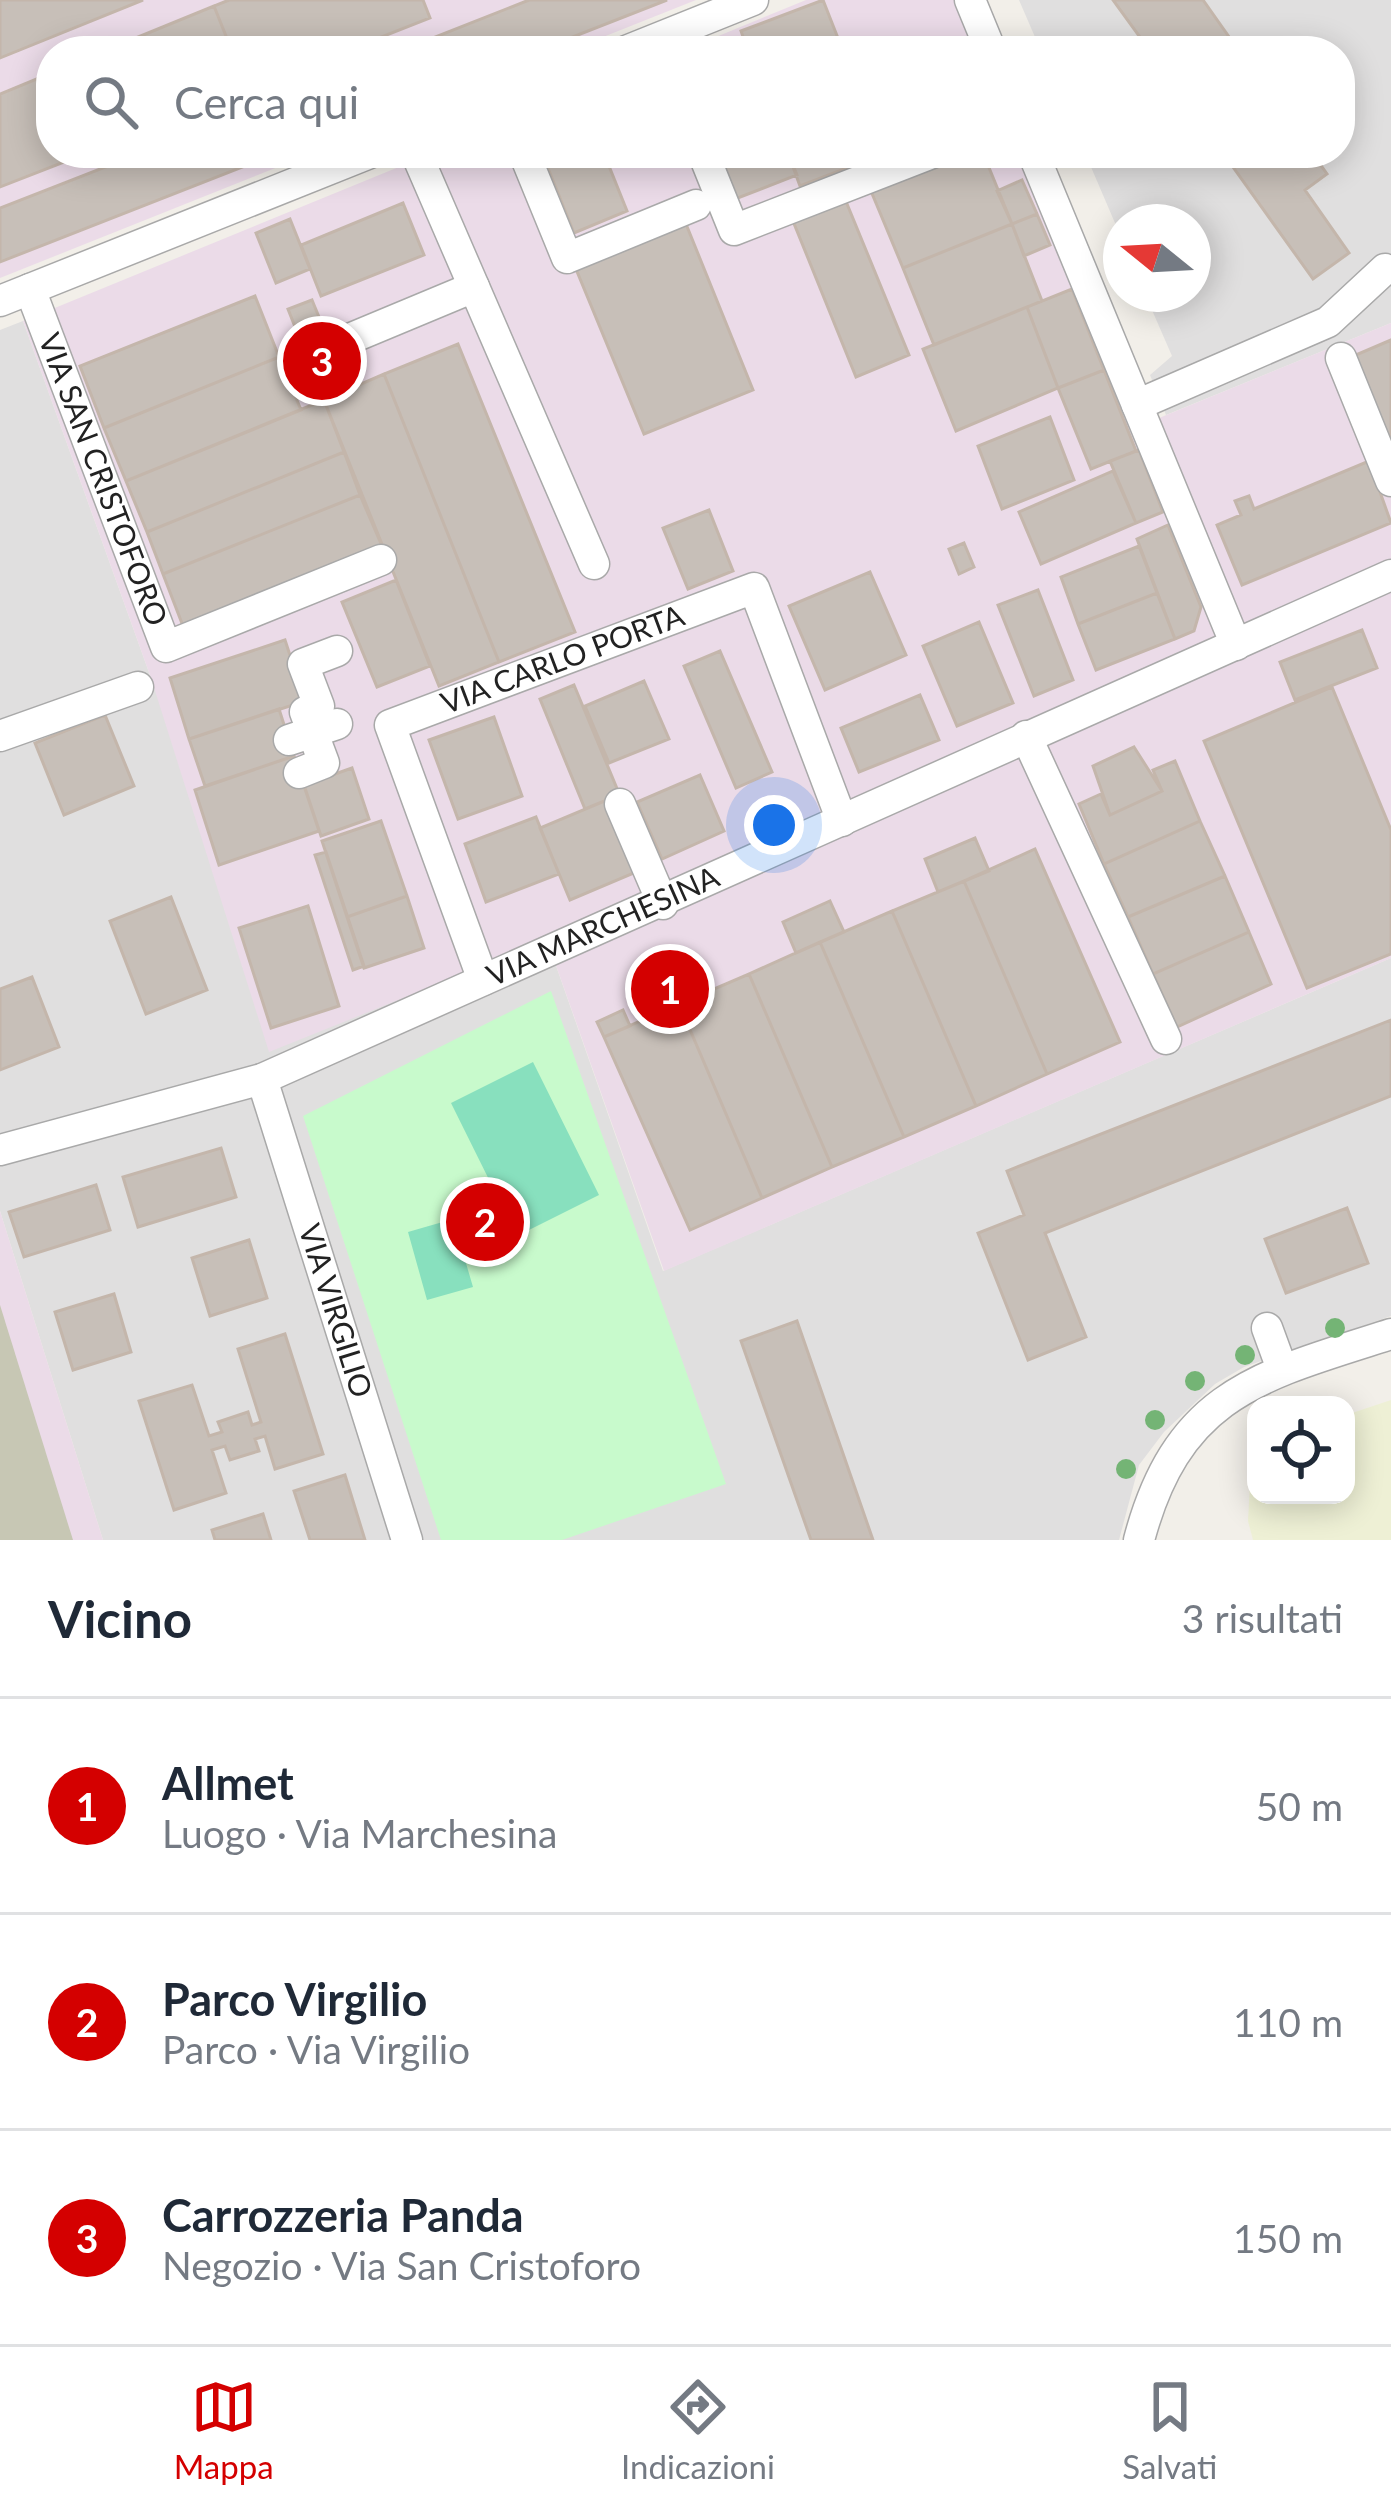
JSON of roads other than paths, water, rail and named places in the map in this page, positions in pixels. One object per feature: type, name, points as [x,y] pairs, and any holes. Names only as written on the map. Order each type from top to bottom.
[{"type":"street","points":[[678,36],[753,0]]},
{"type":"street","points":[[970,0],[985,36]]},
{"type":"street","points":[[0,301],[332,168]]},
{"type":"street","points":[[422,168],[594,565]]},
{"type":"street","points":[[530,168],[567,258],[696,205]]},
{"type":"street","points":[[709,168],[734,230],[893,168]]},
{"type":"street","points":[[1039,168],[1236,645]]},
{"type":"street","points":[[1137,405],[1328,322],[1385,269]]},
{"type":"street","points":[[342,342],[474,287]]},
{"type":"street","name":"VIA SAN CRISTOFORO","points":[[29,289],[166,647],[381,560]]},
{"type":"street","points":[[1341,358],[1391,482]]},
{"type":"street","name":"VIA MARCHESINA","points":[[0,1150],[262,1079],[663,904],[1026,736],[1391,575]]},
{"type":"street","name":"VIA CARLO PORTA","points":[[483,980],[390,724],[754,588],[842,821]]},
{"type":"street","points":[[299,772],[324,763],[305,712],[320,706],[303,664],[337,651]]},
{"type":"street","points":[[0,736],[138,687]]},
{"type":"street","points":[[1026,736],[1166,1039]]},
{"type":"street","points":[[620,804],[663,904]]},
{"type":"street","name":"VIA VIRGILIO","points":[[262,1079],[407,1540]]},
{"type":"street","points":[[1267,1328],[1282,1369]]},
{"type":"street","points":[[1139,1540],[1158,1477],[1190,1430],[1240,1387],[1391,1334]]},
{"type":"place","name":"Carrozzeria Panda","points":[[322,361]]},
{"type":"place","name":"Allmet","points":[[670,989]]},
{"type":"place","name":"Parco Virgilio","points":[[485,1222]]}]
